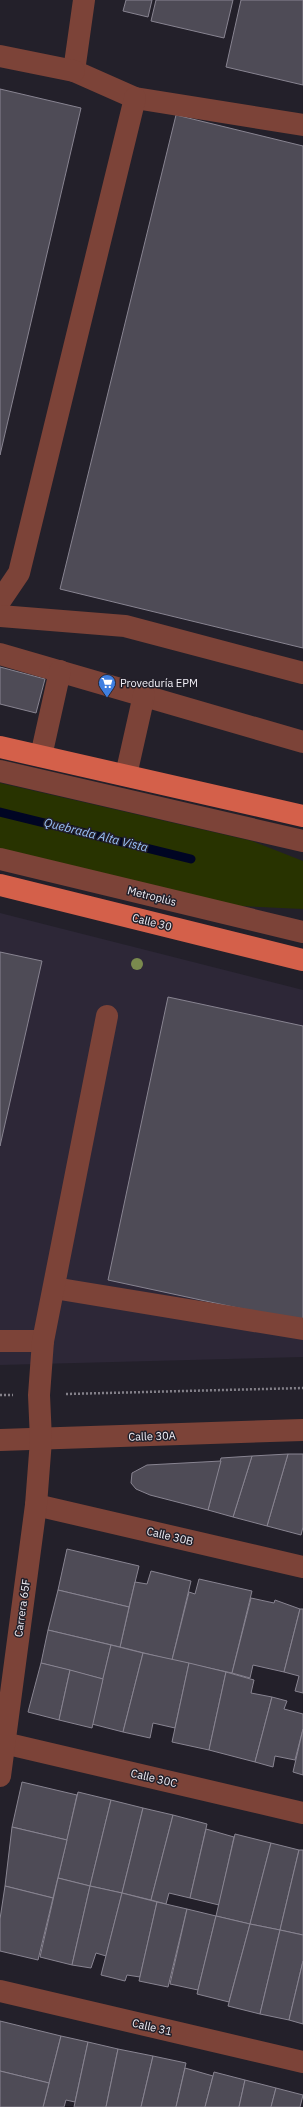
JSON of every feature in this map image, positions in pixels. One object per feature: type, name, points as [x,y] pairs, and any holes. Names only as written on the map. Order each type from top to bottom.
[{"type":"main road","points":[[0,747],[303,816]]},
{"type":"main road","name":"Calle 30","points":[[0,885],[303,960]]},
{"type":"street","points":[[74,71],[84,0]]},
{"type":"street","points":[[0,56],[74,71],[135,98],[303,125]]},
{"type":"street","points":[[0,601],[20,573],[135,98]]},
{"type":"street","points":[[0,616],[124,626],[303,673]]},
{"type":"street","points":[[0,654],[303,742]]},
{"type":"street","points":[[41,756],[60,671]]},
{"type":"street","points":[[126,775],[144,696]]},
{"type":"street","points":[[0,771],[303,841]]},
{"type":"street","name":"Metroplús","points":[[0,859],[303,932]]},
{"type":"street","name":"Carrera 65F","points":[[0,1776],[36,1505],[41,1440],[39,1394],[43,1341],[107,1016]]},
{"type":"street","points":[[54,1288],[303,1329]]},
{"type":"street","points":[[0,1341],[43,1341]]},
{"type":"street","name":"Calle 30A","points":[[0,1440],[41,1440],[303,1430]]},
{"type":"street","name":"Calle 30B","points":[[36,1505],[303,1567]]},
{"type":"street","name":"Calle 30C","points":[[4,1743],[303,1813]]},
{"type":"street","name":"Calle 31","points":[[0,1991],[303,2062]]},
{"type":"path","points":[[0,1395],[303,1388]]},
{"type":"shaded area","points":[[0,913],[303,990],[303,1357],[0,1365]]},
{"type":"green space","points":[[0,783],[252,841],[303,861],[303,909],[239,906],[0,849]]},
{"type":"building","points":[[126,0],[152,0],[148,17],[123,11]]},
{"type":"building","points":[[156,0],[233,0],[224,38],[151,21]]},
{"type":"building","points":[[241,0],[303,0],[303,85],[226,67]]},
{"type":"building","points":[[0,89],[81,108],[0,455]]},
{"type":"building","points":[[176,115],[303,146],[303,648],[60,589]]},
{"type":"building","points":[[0,667],[45,679],[36,713],[0,704]]},
{"type":"building","points":[[0,952],[42,961],[0,1146]]},
{"type":"building","points":[[168,997],[303,1026],[303,1322],[108,1280]]},
{"type":"building","points":[[288,1454],[303,1454],[303,1527],[301,1535],[267,1526]]},
{"type":"building","points":[[288,1454],[267,1526],[233,1517],[252,1456]]},
{"type":"building","points":[[252,1456],[233,1517],[208,1510],[221,1458]]},
{"type":"building","points":[[221,1461],[208,1510],[150,1495],[136,1489],[131,1483],[132,1473],[147,1465]]},
{"type":"building","points":[[67,1549],[139,1566],[129,1607],[58,1590]]},
{"type":"building","points":[[151,1571],[191,1581],[172,1660],[120,1647],[135,1582],[147,1584]]},
{"type":"building","points":[[199,1579],[252,1591],[232,1673],[172,1660],[189,1592],[195,1594]]},
{"type":"building","points":[[58,1590],[129,1607],[120,1647],[48,1630]]},
{"type":"building","points":[[251,1598],[274,1603],[275,1600],[300,1609],[284,1672],[253,1665],[250,1678],[232,1673]]},
{"type":"building","points":[[300,1609],[303,1609],[303,1693],[295,1691],[299,1676],[284,1672]]},
{"type":"building","points":[[48,1630],[111,1645],[103,1679],[41,1663]]},
{"type":"building","points":[[111,1645],[143,1653],[123,1732],[92,1724]]},
{"type":"building","points":[[143,1653],[189,1663],[175,1728],[153,1723],[150,1738],[123,1732]]},
{"type":"building","points":[[41,1663],[70,1670],[59,1720],[28,1712]]},
{"type":"building","points":[[189,1663],[226,1672],[209,1750],[172,1742]]},
{"type":"building","points":[[70,1670],[103,1679],[92,1728],[59,1720]]},
{"type":"building","points":[[226,1672],[254,1680],[251,1693],[272,1697],[255,1762],[209,1750]]},
{"type":"building","points":[[272,1697],[287,1701],[284,1709],[303,1714],[303,1729],[295,1760],[275,1756],[273,1767],[255,1762]]},
{"type":"building","points":[[303,1729],[303,1775],[293,1772]]},
{"type":"building","points":[[22,1782],[77,1795],[67,1840],[12,1827]]},
{"type":"building","points":[[78,1792],[111,1800],[90,1886],[58,1878]]},
{"type":"building","points":[[111,1800],[143,1808],[122,1893],[90,1886]]},
{"type":"building","points":[[143,1808],[173,1815],[151,1900],[122,1893]]},
{"type":"building","points":[[173,1815],[207,1824],[190,1898],[169,1893],[166,1904],[151,1900]]},
{"type":"building","points":[[12,1827],[67,1840],[53,1898],[5,1886]]},
{"type":"building","points":[[206,1829],[234,1837],[219,1905],[190,1898]]},
{"type":"building","points":[[235,1834],[271,1843],[250,1924],[216,1916]]},
{"type":"building","points":[[271,1843],[299,1850],[280,1930],[250,1924]]},
{"type":"building","points":[[299,1850],[303,1850],[303,1935],[280,1930]]},
{"type":"building","points":[[58,1878],[90,1886],[72,1965],[40,1957]]},
{"type":"building","points":[[5,1886],[53,1898],[38,1960],[0,1951],[0,1919]]},
{"type":"building","points":[[90,1886],[122,1893],[106,1956],[96,1953],[91,1968],[72,1965]]},
{"type":"building","points":[[122,1893],[157,1902],[140,1977],[127,1975],[125,1981],[101,1975]]},
{"type":"building","points":[[157,1902],[187,1909],[168,1987],[139,1981]]},
{"type":"building","points":[[187,1909],[216,1916],[198,1990],[170,1984]]},
{"type":"building","points":[[216,1916],[250,1924],[229,2002],[197,1994]]},
{"type":"building","points":[[250,1924],[280,1930],[260,2014],[228,2006]]},
{"type":"building","points":[[280,1930],[303,1935],[303,1961],[289,2020],[260,2014]]},
{"type":"building","points":[[303,1961],[303,2024],[289,2020]]},
{"type":"building","points":[[0,2021],[61,2036],[49,2083],[0,2071]]},
{"type":"building","points":[[61,2036],[88,2042],[75,2102],[66,2100],[64,2107],[43,2107]]},
{"type":"building","points":[[88,2042],[118,2049],[106,2107],[74,2107]]},
{"type":"building","points":[[118,2049],[153,2056],[141,2107],[106,2107]]},
{"type":"building","points":[[153,2056],[186,2063],[176,2107],[141,2107]]},
{"type":"building","points":[[185,2068],[213,2076],[205,2107],[176,2107]]},
{"type":"building","points":[[0,2071],[49,2083],[43,2107],[0,2107]]},
{"type":"building","points":[[214,2072],[245,2080],[239,2107],[205,2107]]},
{"type":"building","points":[[245,2080],[276,2088],[271,2107],[239,2107]]},
{"type":"building","points":[[276,2088],[303,2095],[300,2107],[271,2107]]},
{"type":"waterway","name":"Quebrada Alta Vista","points":[[0,812],[191,859]]},
{"type":"place","name":"Proveduría EPM","points":[[107,698]]}]
